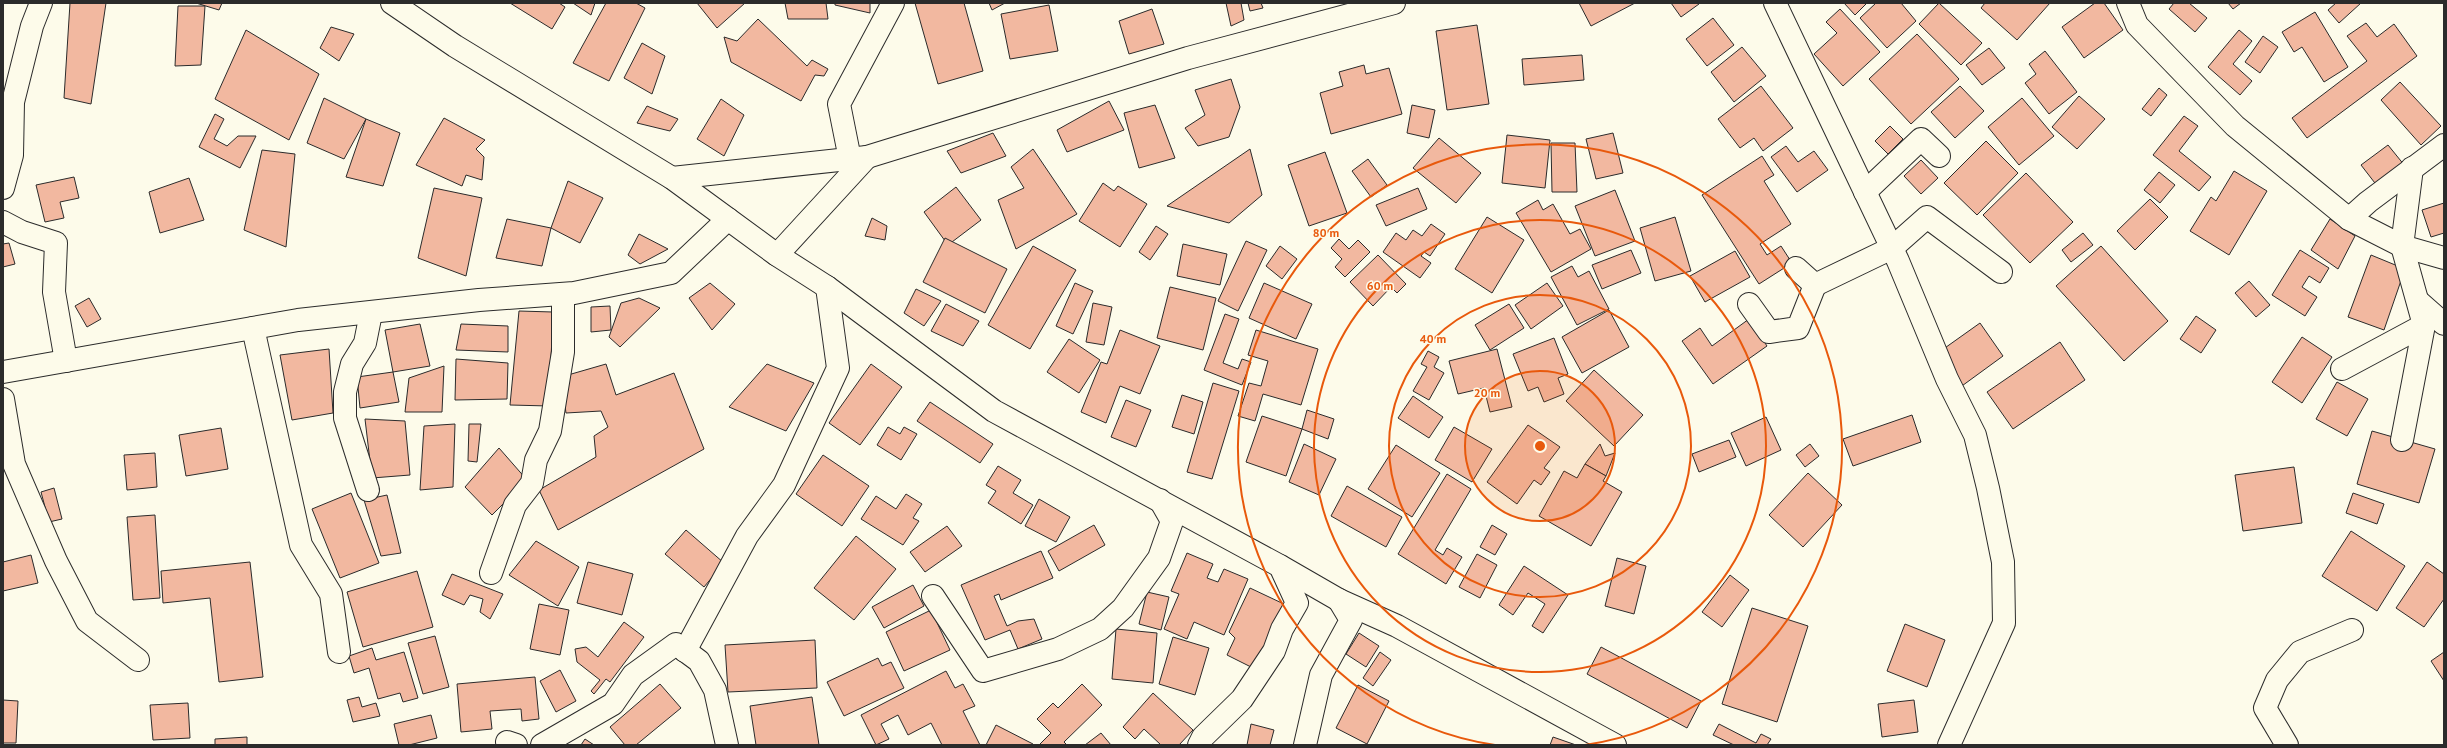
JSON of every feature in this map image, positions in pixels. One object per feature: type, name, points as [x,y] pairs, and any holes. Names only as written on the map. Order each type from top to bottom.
[{"type":"street","points":[[3,188],[12,155],[13,102],[32,26],[40,3]]},
{"type":"street","points":[[392,3],[455,46],[672,178],[777,255],[827,287],[994,411],[1160,500],[1339,600],[1397,626],[1615,745]]},
{"type":"street","points":[[859,158],[839,104],[893,3]]},
{"type":"street","points":[[672,178],[859,158],[1188,58],[1370,6],[1394,3]]},
{"type":"street","points":[[1775,3],[1892,248],[1947,379],[1976,435],[2003,562],[2004,623],[1949,745]]},
{"type":"street","points":[[2128,3],[2137,25],[2235,126],[2349,219],[2402,246],[2444,258]]},
{"type":"street","points":[[1865,192],[1921,139],[1939,156]]},
{"type":"street","points":[[2349,219],[2412,168],[2444,145]]},
{"type":"street","points":[[777,255],[859,158]]},
{"type":"street","points":[[2402,440],[2434,324],[2419,302],[2402,246],[2412,168]]},
{"type":"street","points":[[1749,304],[1769,332],[1798,328],[1815,285],[1892,248],[1927,218],[2001,272]]},
{"type":"street","points":[[3,372],[298,320],[479,300],[563,294],[671,274],[728,219]]},
{"type":"street","points":[[3,222],[22,232],[56,243],[54,292],[66,361]]},
{"type":"street","points":[[1796,268],[1815,285]]},
{"type":"street","points":[[685,651],[747,536],[784,485],[838,368],[827,287]]},
{"type":"street","points":[[491,573],[515,505],[532,483],[536,460],[550,430],[563,352],[563,294]]},
{"type":"street","points":[[368,490],[345,418],[345,392],[352,364],[364,343],[371,313]]},
{"type":"street","points":[[2342,368],[2434,324]]},
{"type":"street","points":[[253,328],[301,545],[331,594],[339,652]]},
{"type":"street","points":[[3,399],[14,464],[56,561],[87,621],[138,660]]},
{"type":"street","points":[[933,596],[983,671],[1058,649],[1100,629],[1123,608],[1158,558],[1172,521],[1160,500]]},
{"type":"street","points":[[1199,745],[1203,736],[1242,699],[1274,651],[1282,629],[1297,604],[1280,566]]},
{"type":"street","points":[[1305,745],[1321,675],[1351,620],[1339,600]]},
{"type":"street","points":[[2287,745],[2266,708],[2277,680],[2300,652],[2352,630]]},
{"type":"street","points":[[542,745],[613,704],[633,675],[676,644],[699,661],[715,690],[727,745]]},
{"type":"building","points":[[70,3],[106,3],[91,104],[64,98]]},
{"type":"building","points":[[196,3],[222,3],[219,10]]},
{"type":"building","points":[[510,3],[559,3],[565,7],[552,29]]},
{"type":"building","points":[[573,3],[595,3],[591,15]]},
{"type":"building","points":[[606,3],[636,3],[645,8],[609,81],[573,63]]},
{"type":"building","points":[[697,3],[745,3],[717,28]]},
{"type":"building","points":[[785,3],[826,3],[828,19],[788,19]]},
{"type":"building","points":[[835,3],[870,3],[870,13],[835,5]]},
{"type":"building","points":[[915,3],[964,3],[983,71],[938,84]]},
{"type":"building","points":[[989,3],[1005,3],[992,10]]},
{"type":"building","points":[[1226,3],[1241,3],[1244,20],[1231,26]]},
{"type":"building","points":[[1248,3],[1261,3],[1263,8],[1250,11]]},
{"type":"building","points":[[1579,3],[1635,3],[1591,26]]},
{"type":"building","points":[[1671,3],[1699,3],[1699,4],[1681,17]]},
{"type":"building","points":[[1844,3],[1867,3],[1855,15]]},
{"type":"building","points":[[1876,3],[1901,3],[1916,21],[1887,48],[1860,18]]},
{"type":"building","points":[[1939,3],[1982,43],[1961,65],[1919,24]]},
{"type":"building","points":[[1985,3],[2050,3],[2017,40],[1981,8]]},
{"type":"building","points":[[2095,3],[2104,3],[2123,30],[2084,58],[2062,27]]},
{"type":"building","points":[[2174,3],[2189,3],[2207,18],[2195,32],[2169,9]]},
{"type":"building","points":[[2228,3],[2241,3],[2233,9]]},
{"type":"building","points":[[2336,3],[2361,3],[2339,23],[2328,10]]},
{"type":"building","points":[[1049,5],[1058,51],[1010,59],[1001,14]]},
{"type":"building","points":[[178,6],[205,6],[201,65],[175,66]]},
{"type":"building","points":[[1152,9],[1164,44],[1129,54],[1119,21]]},
{"type":"building","points":[[1840,9],[1880,52],[1843,86],[1814,54],[1837,33],[1826,22]]},
{"type":"building","points":[[2315,12],[2348,67],[2324,82],[2302,47],[2294,52],[2282,32]]},
{"type":"building","points":[[1713,18],[1734,45],[1707,66],[1686,39]]},
{"type":"building","points":[[758,19],[807,66],[812,60],[828,69],[824,76],[815,75],[801,101],[731,62],[724,37],[737,41]]},
{"type":"building","points":[[2366,23],[2377,37],[2394,24],[2417,56],[2307,138],[2292,118],[2367,61],[2347,36]]},
{"type":"building","points":[[1477,25],[1489,104],[1447,110],[1436,31]]},
{"type":"building","points":[[331,27],[354,34],[339,61],[320,48]]},
{"type":"building","points":[[246,30],[319,74],[289,140],[215,99]]},
{"type":"building","points":[[2239,30],[2252,41],[2233,64],[2252,81],[2240,95],[2208,67]]},
{"type":"building","points":[[1917,34],[1959,79],[1911,124],[1869,79]]},
{"type":"building","points":[[2263,36],[2278,47],[2260,73],[2245,62]]},
{"type":"building","points":[[642,43],[665,56],[652,94],[624,78]]},
{"type":"building","points":[[1742,47],[1766,76],[1734,102],[1711,72]]},
{"type":"building","points":[[1989,48],[2005,68],[1982,85],[1966,65]]},
{"type":"building","points":[[2045,51],[2077,92],[2049,114],[2025,83],[2036,74],[2029,64]]},
{"type":"building","points":[[1582,55],[1584,80],[1524,85],[1522,59]]},
{"type":"building","points":[[1364,65],[1366,74],[1389,68],[1402,114],[1331,134],[1320,93],[1343,86],[1339,72]]},
{"type":"building","points":[[1231,79],[1240,107],[1229,137],[1198,146],[1185,128],[1205,115],[1195,90]]},
{"type":"building","points":[[2400,82],[2441,126],[2421,145],[2381,100]]},
{"type":"building","points":[[1761,86],[1793,128],[1763,151],[1754,138],[1740,148],[1718,119]]},
{"type":"building","points":[[1960,86],[1984,111],[1955,138],[1931,112]]},
{"type":"building","points":[[2159,88],[2167,95],[2151,116],[2142,109]]},
{"type":"building","points":[[2079,96],[2105,119],[2077,149],[2052,127]]},
{"type":"building","points":[[324,98],[366,119],[344,159],[307,143]]},
{"type":"building","points":[[2022,98],[2054,136],[2019,165],[1988,127]]},
{"type":"building","points":[[721,99],[744,115],[724,156],[697,139]]},
{"type":"building","points":[[1109,101],[1124,130],[1067,152],[1057,130]]},
{"type":"building","points":[[1155,105],[1175,158],[1139,168],[1124,113]]},
{"type":"building","points":[[1412,105],[1435,110],[1429,138],[1407,133]]},
{"type":"building","points":[[647,106],[678,119],[670,131],[637,123]]},
{"type":"building","points":[[215,114],[224,119],[214,139],[227,146],[238,136],[256,136],[240,168],[199,147]]},
{"type":"building","points":[[2184,116],[2198,126],[2179,151],[2211,177],[2199,191],[2153,155]]},
{"type":"building","points":[[444,118],[485,140],[476,149],[484,157],[482,180],[466,175],[462,186],[416,165]]},
{"type":"building","points":[[366,119],[400,133],[383,186],[346,177]]},
{"type":"building","points":[[1890,126],[1903,139],[1888,154],[1875,141]]},
{"type":"building","points":[[993,133],[1006,156],[961,173],[947,151]]},
{"type":"building","points":[[1613,133],[1623,173],[1596,179],[1586,139]]},
{"type":"building","points":[[1507,135],[1550,140],[1545,188],[1502,183]]},
{"type":"building","points":[[1439,138],[1481,173],[1456,203],[1413,168]]},
{"type":"building","points":[[1986,141],[2018,173],[1977,215],[1944,183]]},
{"type":"building","points":[[1551,143],[1575,143],[1577,192],[1552,192]]},
{"type":"building","points":[[2388,145],[2405,166],[2378,187],[2361,165]]},
{"type":"building","points":[[1786,146],[1798,162],[1814,151],[1828,170],[1797,192],[1771,157]]},
{"type":"building","points":[[1033,149],[1077,214],[1016,249],[998,200],[1024,188],[1011,167]]},
{"type":"building","points":[[1250,149],[1262,195],[1229,223],[1167,206]]},
{"type":"building","points":[[262,150],[295,154],[286,247],[244,230]]},
{"type":"building","points":[[1325,152],[1347,213],[1309,226],[1288,165]]},
{"type":"building","points":[[1762,156],[1774,175],[1764,181],[1791,224],[1760,244],[1767,255],[1781,246],[1792,263],[1759,284],[1702,195]]},
{"type":"building","points":[[1368,159],[1387,185],[1371,197],[1352,171]]},
{"type":"building","points":[[1921,160],[1938,178],[1921,194],[1904,176]]},
{"type":"building","points":[[2234,171],[2267,191],[2229,255],[2190,231],[2211,197],[2216,201]]},
{"type":"building","points":[[2159,172],[2175,185],[2160,203],[2144,190]]},
{"type":"building","points":[[2026,173],[2073,222],[2030,263],[1983,215]]},
{"type":"building","points":[[74,177],[79,198],[60,202],[64,218],[45,222],[36,185]]},
{"type":"building","points":[[189,178],[204,220],[160,233],[149,192]]},
{"type":"building","points":[[568,181],[603,198],[580,243],[551,228]]},
{"type":"building","points":[[1103,183],[1114,191],[1118,186],[1147,204],[1120,247],[1079,221]]},
{"type":"building","points":[[956,187],[981,220],[948,245],[924,212]]},
{"type":"building","points":[[434,188],[482,198],[466,276],[418,258]]},
{"type":"building","points":[[1418,188],[1427,209],[1386,226],[1376,205]]},
{"type":"building","points":[[1615,190],[1635,241],[1595,256],[1575,206]]},
{"type":"building","points":[[2150,199],[2168,217],[2135,250],[2117,231]]},
{"type":"building","points":[[1538,200],[1543,210],[1553,204],[1570,234],[1580,229],[1591,249],[1551,272],[1516,213]]},
{"type":"building","points":[[2444,203],[2444,233],[2431,237],[2422,210]]},
{"type":"building","points":[[1487,217],[1524,240],[1492,293],[1455,269]]},
{"type":"building","points":[[1675,217],[1691,271],[1655,281],[1640,228]]},
{"type":"building","points":[[872,218],[887,226],[885,240],[865,236]]},
{"type":"building","points":[[507,219],[551,228],[542,266],[496,258]]},
{"type":"building","points":[[2330,219],[2355,236],[2338,269],[2311,250]]},
{"type":"building","points":[[1431,224],[1445,234],[1430,256],[1424,252],[1421,256],[1431,263],[1420,278],[1383,252],[1396,233],[1406,240],[1413,230],[1422,236]]},
{"type":"building","points":[[1156,226],[1168,234],[1150,260],[1139,252]]},
{"type":"building","points":[[2083,233],[2093,245],[2071,262],[2062,250]]},
{"type":"building","points":[[639,234],[668,249],[640,264],[628,255]]},
{"type":"building","points":[[945,238],[1007,269],[985,313],[923,282]]},
{"type":"building","points":[[1339,239],[1349,249],[1358,240],[1370,252],[1345,277],[1335,267],[1342,259],[1331,248]]},
{"type":"building","points":[[1246,241],[1267,250],[1238,311],[1218,301]]},
{"type":"building","points":[[9,243],[15,264],[3,267],[3,244]]},
{"type":"building","points":[[1183,244],[1227,254],[1220,285],[1177,276]]},
{"type":"building","points":[[1033,246],[1076,270],[1030,349],[988,325]]},
{"type":"building","points":[[1280,246],[1297,259],[1282,279],[1266,266]]},
{"type":"building","points":[[2101,246],[2168,321],[2124,361],[2056,286]]},
{"type":"building","points":[[1631,250],[1641,273],[1602,289],[1592,265]]},
{"type":"building","points":[[2300,250],[2329,268],[2320,283],[2309,276],[2302,287],[2317,297],[2305,316],[2272,295]]},
{"type":"building","points":[[1735,251],[1750,277],[1705,302],[1690,276]]},
{"type":"building","points":[[1378,255],[1406,284],[1397,293],[1391,287],[1373,306],[1350,282]]},
{"type":"building","points":[[2371,255],[2405,269],[2384,330],[2348,317]]},
{"type":"building","points":[[1572,266],[1578,277],[1589,271],[1609,309],[1577,325],[1551,277]]},
{"type":"building","points":[[2249,281],[2270,305],[2256,317],[2235,293]]},
{"type":"building","points":[[710,283],[735,304],[712,330],[689,298]]},
{"type":"building","points":[[1075,283],[1093,291],[1073,334],[1056,326]]},
{"type":"building","points":[[1264,283],[1312,304],[1296,339],[1249,318]]},
{"type":"building","points":[[1547,283],[1563,306],[1531,329],[1515,305]]},
{"type":"building","points":[[1170,287],[1216,298],[1203,350],[1157,338]]},
{"type":"building","points":[[916,289],[941,301],[924,326],[904,313]]},
{"type":"building","points":[[89,298],[101,319],[87,327],[75,306]]},
{"type":"building","points":[[639,298],[660,308],[620,347],[609,337],[621,303]]},
{"type":"building","points":[[1093,303],[1112,307],[1104,345],[1086,342]]},
{"type":"building","points":[[946,304],[979,321],[963,346],[931,331]]},
{"type":"building","points":[[1509,304],[1524,328],[1490,350],[1475,325]]},
{"type":"building","points":[[610,306],[611,330],[591,332],[591,307]]},
{"type":"building","points":[[1609,310],[1629,347],[1582,373],[1562,337]]},
{"type":"building","points":[[519,311],[553,312],[549,406],[510,405]]},
{"type":"building","points":[[1225,314],[1239,319],[1223,363],[1238,369],[1242,359],[1251,362],[1242,385],[1204,370]]},
{"type":"building","points":[[2196,316],[2216,330],[2201,353],[2180,339]]},
{"type":"building","points":[[1749,319],[1767,346],[1713,384],[1682,341],[1700,328],[1712,346]]},
{"type":"building","points":[[1980,323],[2003,356],[1955,391],[1942,350]]},
{"type":"building","points":[[420,324],[430,366],[393,372],[385,330]]},
{"type":"building","points":[[461,324],[508,326],[508,352],[456,350]]},
{"type":"building","points":[[1120,330],[1160,346],[1140,394],[1120,386],[1106,423],[1081,412],[1101,362],[1107,364]]},
{"type":"building","points":[[1256,330],[1318,349],[1301,405],[1263,394],[1255,421],[1238,416],[1249,383],[1261,386],[1268,361],[1248,355]]},
{"type":"building","points":[[2302,337],[2332,357],[2302,403],[2272,382]]},
{"type":"building","points":[[1554,338],[1568,374],[1558,378],[1564,394],[1544,402],[1538,387],[1528,391],[1513,354]]},
{"type":"building","points":[[1069,339],[1100,360],[1079,393],[1047,372]]},
{"type":"building","points":[[2060,342],[2085,380],[2013,429],[1987,392]]},
{"type":"building","points":[[329,349],[333,413],[292,420],[280,355]]},
{"type":"building","points":[[1497,349],[1512,407],[1490,412],[1484,388],[1458,394],[1449,361]]},
{"type":"building","points":[[1428,351],[1439,357],[1434,367],[1444,373],[1429,400],[1413,391],[1427,367],[1421,364]]},
{"type":"building","points":[[456,359],[508,363],[507,399],[455,400]]},
{"type":"building","points":[[606,364],[616,395],[674,373],[704,449],[558,530],[539,490],[596,457],[594,436],[608,427],[601,411],[566,413],[561,377]]},
{"type":"building","points":[[767,364],[814,383],[786,431],[729,407]]},
{"type":"building","points":[[871,364],[902,387],[860,445],[829,423]]},
{"type":"building","points":[[444,366],[442,412],[405,412],[409,378]]},
{"type":"building","points":[[1594,370],[1643,415],[1614,446],[1566,401]]},
{"type":"building","points":[[393,372],[399,402],[360,408],[357,377]]},
{"type":"building","points":[[2337,382],[2368,399],[2347,436],[2316,419]]},
{"type":"building","points":[[1213,383],[1239,391],[1212,479],[1187,472]]},
{"type":"building","points":[[1182,395],[1203,402],[1194,434],[1172,427]]},
{"type":"building","points":[[1413,396],[1443,417],[1429,438],[1398,418]]},
{"type":"building","points":[[1126,400],[1151,410],[1136,447],[1111,437]]},
{"type":"building","points":[[930,402],[993,444],[980,463],[917,421]]},
{"type":"building","points":[[1307,410],[1334,419],[1328,439],[1302,429]]},
{"type":"building","points":[[1912,415],[1921,442],[1853,466],[1843,439]]},
{"type":"building","points":[[1262,416],[1302,429],[1286,476],[1246,462]]},
{"type":"building","points":[[1766,417],[1781,450],[1746,466],[1731,433]]},
{"type":"building","points":[[365,419],[405,421],[410,475],[372,478]]},
{"type":"building","points":[[455,424],[453,487],[420,490],[424,426]]},
{"type":"building","points":[[469,424],[481,424],[477,462],[468,461]]},
{"type":"building","points":[[1528,425],[1560,447],[1544,468],[1550,472],[1541,485],[1534,480],[1517,504],[1487,482]]},
{"type":"building","points":[[888,427],[900,434],[904,427],[917,434],[901,460],[877,445]]},
{"type":"building","points":[[1454,427],[1492,449],[1472,482],[1435,460]]},
{"type":"building","points":[[221,428],[228,469],[186,476],[179,435]]},
{"type":"building","points":[[2372,431],[2435,449],[2419,503],[2357,484]]},
{"type":"building","points":[[1729,440],[1736,457],[1699,472],[1692,454]]},
{"type":"building","points":[[1304,444],[1336,459],[1319,495],[1289,482]]},
{"type":"building","points":[[1600,444],[1605,456],[1615,453],[1606,476],[1585,464]]},
{"type":"building","points":[[1810,444],[1819,456],[1805,467],[1796,455]]},
{"type":"building","points":[[1396,445],[1440,473],[1412,517],[1368,489]]},
{"type":"building","points":[[499,448],[527,480],[492,515],[465,487]]},
{"type":"building","points":[[155,453],[157,487],[127,490],[124,455]]},
{"type":"building","points":[[823,455],[869,486],[842,526],[796,494]]},
{"type":"building","points":[[1585,464],[1606,476],[1603,481],[1622,492],[1591,546],[1539,516],[1564,471],[1577,478]]},
{"type":"building","points":[[998,466],[1021,480],[1013,493],[1033,505],[1021,524],[988,503],[996,491],[986,485]]},
{"type":"building","points":[[2294,467],[2302,523],[2243,531],[2235,475]]},
{"type":"building","points":[[1808,473],[1842,505],[1803,547],[1769,515]]},
{"type":"building","points":[[1447,474],[1471,489],[1435,550],[1443,555],[1447,548],[1462,557],[1446,584],[1398,554]]},
{"type":"building","points":[[1347,486],[1402,517],[1386,547],[1331,516]]},
{"type":"building","points":[[54,488],[62,519],[49,522],[41,492]]},
{"type":"building","points":[[351,493],[379,563],[340,578],[312,509]]},
{"type":"building","points":[[2353,493],[2384,504],[2377,524],[2346,513]]},
{"type":"building","points":[[906,494],[922,504],[913,518],[919,521],[903,545],[861,519],[876,496],[896,509]]},
{"type":"building","points":[[387,495],[401,553],[381,556],[364,500]]},
{"type":"building","points":[[1039,499],[1070,517],[1056,542],[1025,526]]},
{"type":"building","points":[[155,515],[160,598],[133,600],[127,517]]},
{"type":"building","points":[[1094,525],[1105,545],[1059,571],[1048,551]]},
{"type":"building","points":[[1492,525],[1507,534],[1495,555],[1480,547]]},
{"type":"building","points":[[947,526],[962,546],[925,572],[910,552]]},
{"type":"building","points":[[686,530],[724,563],[704,587],[665,554]]},
{"type":"building","points":[[2351,531],[2405,566],[2377,611],[2322,576]]},
{"type":"building","points":[[856,536],[896,569],[854,620],[814,588]]},
{"type":"building","points":[[536,541],[579,567],[558,606],[509,575]]},
{"type":"building","points":[[1041,551],[1053,578],[1001,600],[999,594],[994,596],[1007,626],[1018,621],[1034,619],[1042,639],[1018,649],[1010,630],[985,640],[961,585]]},
{"type":"building","points":[[1187,553],[1213,564],[1207,578],[1218,582],[1224,569],[1248,579],[1224,635],[1194,622],[1187,639],[1164,629],[1179,594],[1171,591]]},
{"type":"building","points":[[1477,554],[1497,565],[1480,598],[1459,587]]},
{"type":"building","points":[[31,555],[38,583],[3,591],[3,562]]},
{"type":"building","points":[[1617,558],[1646,566],[1634,614],[1605,606]]},
{"type":"building","points":[[250,562],[263,677],[219,682],[210,598],[163,603],[161,571]]},
{"type":"building","points":[[588,562],[633,574],[622,615],[577,603]]},
{"type":"building","points":[[2427,562],[2444,574],[2444,599],[2424,627],[2396,608]]},
{"type":"building","points":[[1524,566],[1568,595],[1543,633],[1532,626],[1545,604],[1528,593],[1513,615],[1499,605]]},
{"type":"building","points":[[417,571],[433,627],[363,647],[347,592]]},
{"type":"building","points":[[452,574],[503,594],[490,619],[480,612],[483,599],[470,595],[464,605],[442,595]]},
{"type":"building","points":[[1730,575],[1749,590],[1722,627],[1702,612]]},
{"type":"building","points":[[913,585],[924,606],[884,628],[872,607]]},
{"type":"building","points":[[1250,588],[1286,605],[1255,669],[1227,655],[1235,638],[1229,632]]},
{"type":"building","points":[[1147,592],[1169,597],[1161,630],[1139,624]]},
{"type":"building","points":[[539,604],[569,610],[560,655],[530,649]]},
{"type":"building","points":[[1752,608],[1808,626],[1777,722],[1722,704]]},
{"type":"building","points":[[931,610],[950,650],[904,671],[886,632]]},
{"type":"building","points":[[624,622],[644,637],[610,682],[606,679],[594,694],[591,691],[600,680],[577,662],[575,649],[586,647],[598,657]]},
{"type":"building","points":[[1905,624],[1945,640],[1927,687],[1887,671]]},
{"type":"building","points":[[1116,629],[1157,633],[1153,683],[1112,679]]},
{"type":"building","points":[[1359,633],[1379,646],[1366,667],[1346,654]]},
{"type":"building","points":[[435,636],[449,687],[423,694],[408,643]]},
{"type":"building","points":[[1173,637],[1209,648],[1195,695],[1159,684]]},
{"type":"building","points":[[815,640],[817,688],[728,692],[725,645]]},
{"type":"building","points":[[1601,647],[1701,701],[1687,728],[1587,674]]},
{"type":"building","points":[[372,648],[376,660],[404,652],[418,698],[403,702],[400,693],[378,699],[369,668],[354,673],[349,656]]},
{"type":"building","points":[[1380,652],[1391,660],[1373,686],[1363,678]]},
{"type":"building","points":[[2444,652],[2444,681],[2431,661]]},
{"type":"building","points":[[878,658],[882,666],[891,662],[904,688],[844,716],[827,682]]},
{"type":"building","points":[[560,670],[576,701],[556,712],[540,681]]},
{"type":"building","points":[[946,671],[955,688],[963,684],[975,706],[963,711],[980,745],[942,745],[931,723],[908,735],[898,715],[881,724],[889,739],[876,745],[861,715]]},
{"type":"building","points":[[535,677],[539,719],[522,721],[521,709],[490,711],[492,729],[461,732],[457,684]]},
{"type":"building","points":[[660,684],[681,708],[636,745],[625,745],[610,727]]},
{"type":"building","points":[[1082,684],[1102,705],[1064,742],[1067,745],[1039,745],[1051,733],[1037,719],[1053,703],[1058,708]]},
{"type":"building","points":[[1358,685],[1389,701],[1367,744],[1336,728]]},
{"type":"building","points":[[1153,693],[1193,730],[1179,745],[1161,745],[1144,729],[1135,739],[1123,727]]},
{"type":"building","points":[[359,697],[362,707],[376,703],[380,716],[353,722],[347,700]]},
{"type":"building","points":[[812,697],[819,745],[756,745],[750,706]]},
{"type":"building","points":[[3,700],[18,701],[16,743],[3,743]]},
{"type":"building","points":[[1914,700],[1918,732],[1882,737],[1878,704]]},
{"type":"building","points":[[188,703],[190,738],[153,740],[150,705]]},
{"type":"building","points":[[431,715],[437,738],[409,745],[399,745],[394,724]]},
{"type":"building","points":[[1251,724],[1274,730],[1270,745],[1247,745]]},
{"type":"building","points":[[1719,724],[1756,743],[1761,734],[1771,739],[1767,745],[1734,745],[1713,735]]},
{"type":"building","points":[[996,725],[1033,744],[1033,745],[986,745]]},
{"type":"building","points":[[1101,733],[1111,745],[1085,745]]},
{"type":"building","points":[[247,737],[247,745],[215,745],[215,739]]},
{"type":"building","points":[[1553,737],[1576,745],[1550,745]]},
{"type":"building","points":[[585,739],[594,745],[581,745]]}]
